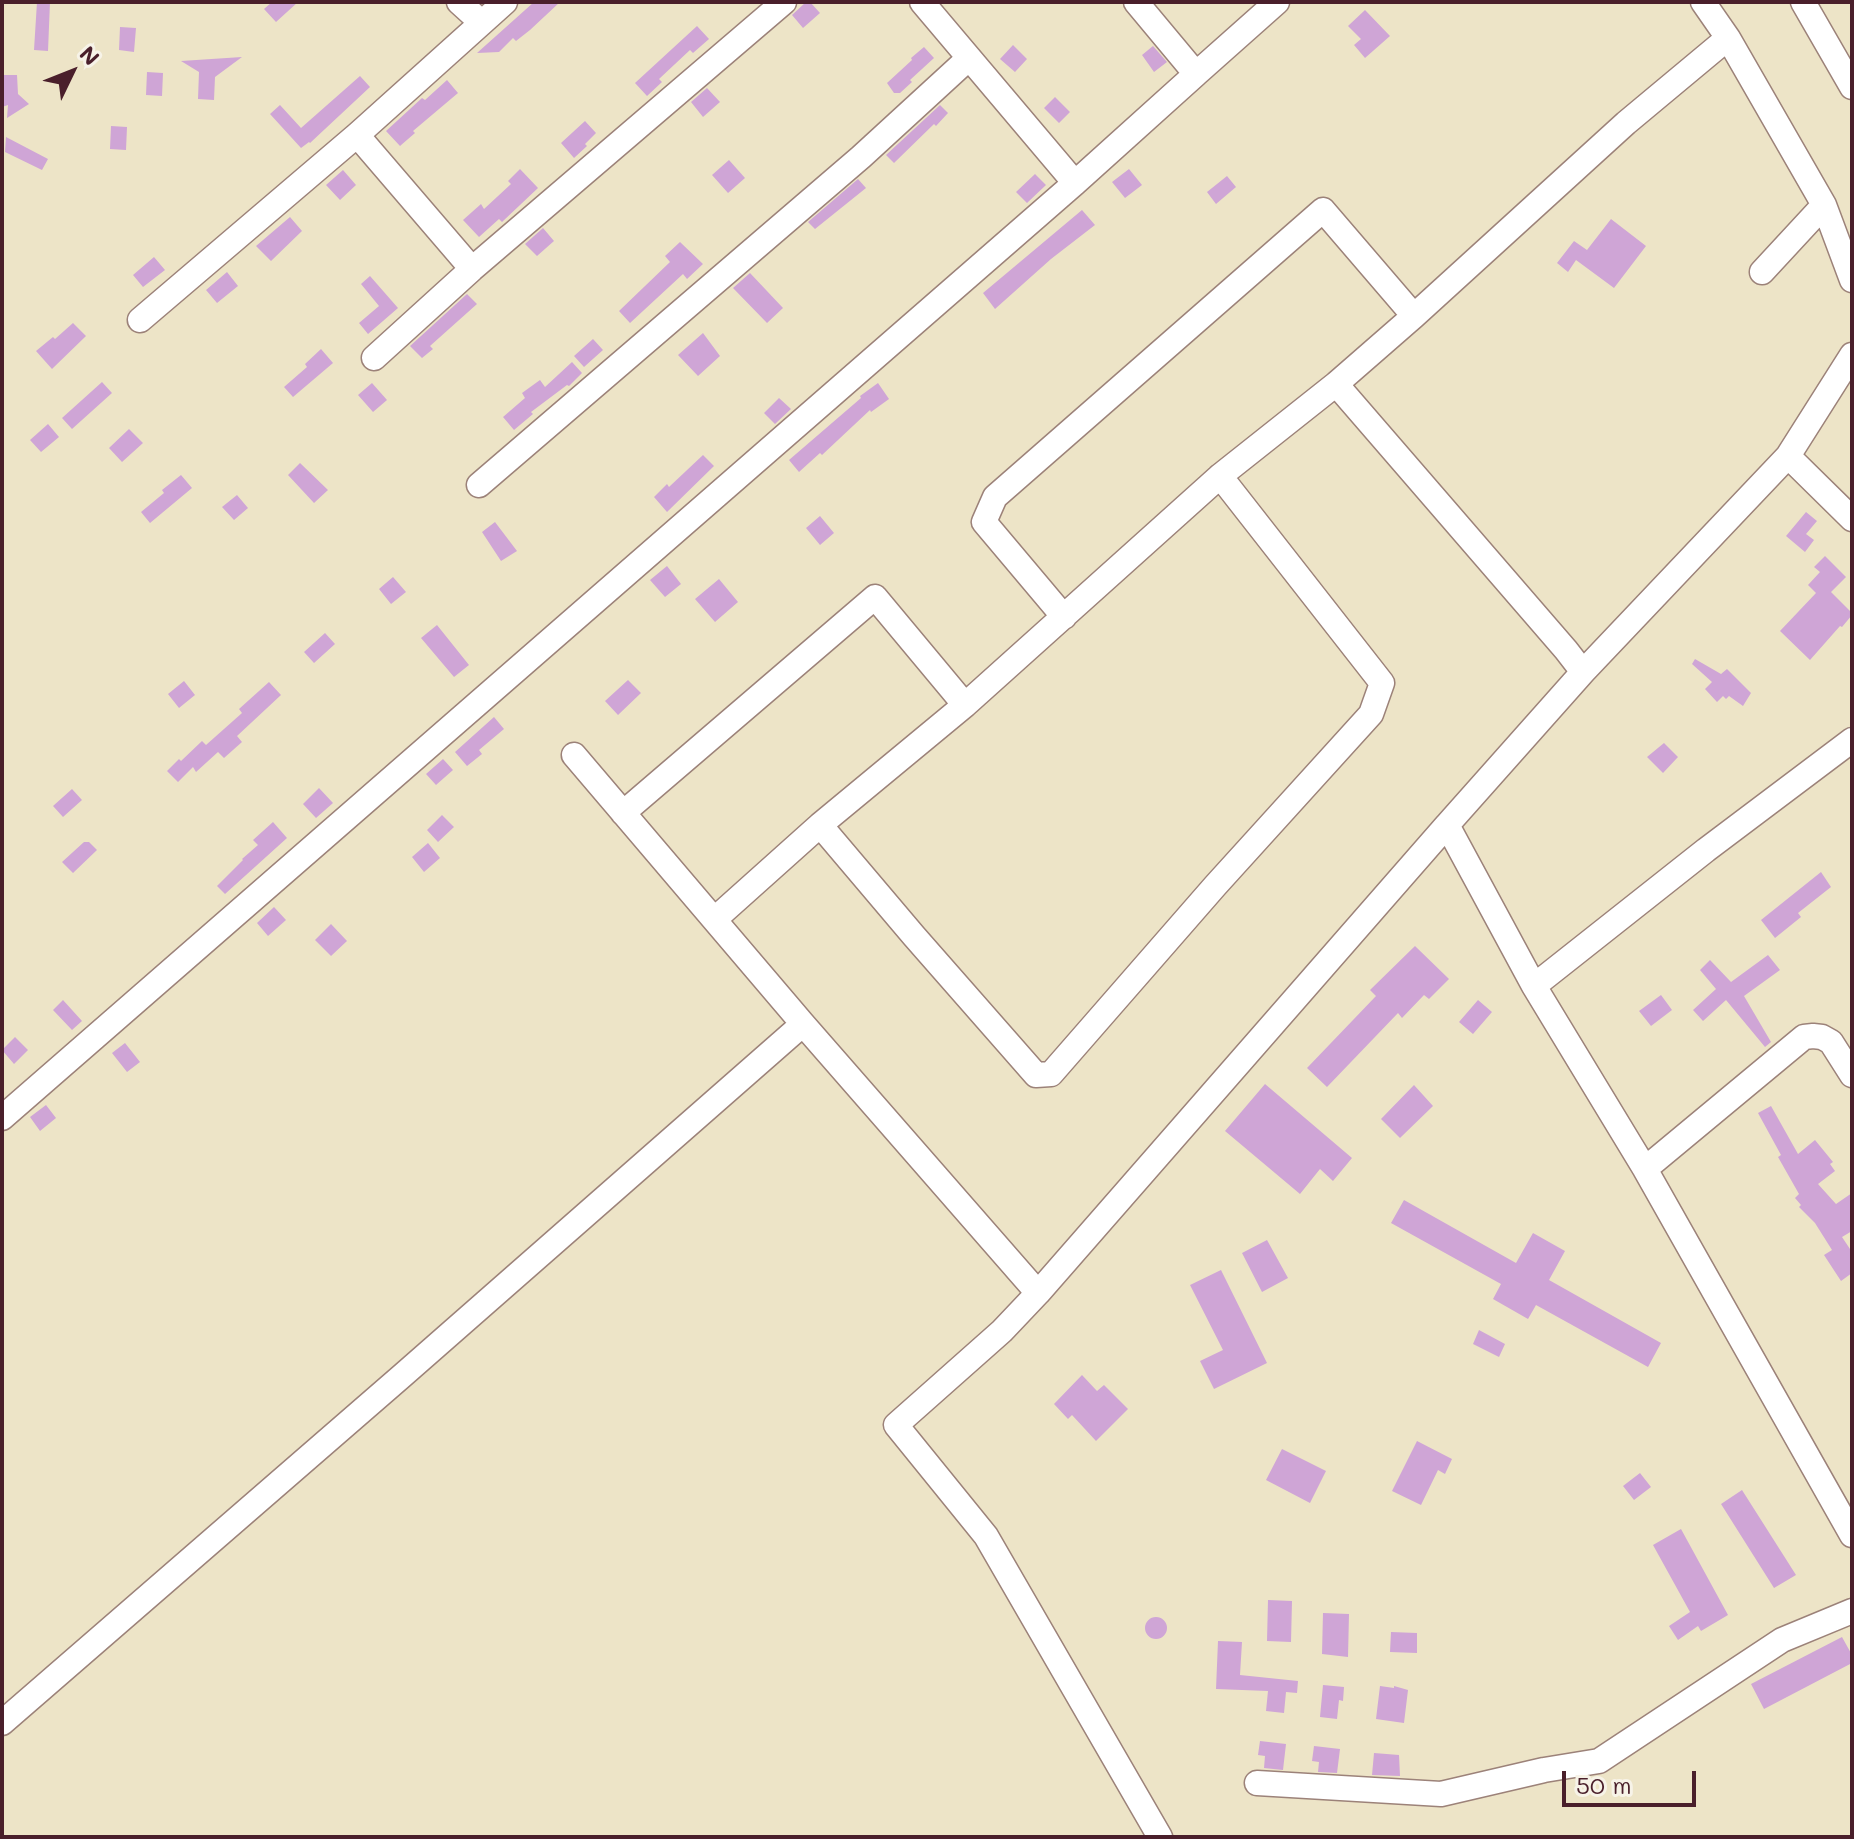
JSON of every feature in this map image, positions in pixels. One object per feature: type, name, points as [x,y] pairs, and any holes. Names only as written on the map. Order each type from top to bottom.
[{"type":"street","points":[[459,2],[481,22]]},
{"type":"street","points":[[140,320],[357,135],[505,2]]},
{"type":"street","points":[[374,358],[472,269],[784,2]]},
{"type":"street","points":[[922,2],[1075,183]]},
{"type":"street","points":[[1136,2],[1196,74]]},
{"type":"street","points":[[2,1118],[1075,183],[1277,2]]},
{"type":"street","points":[[1703,2],[1728,38],[1824,205],[1852,280]]},
{"type":"street","points":[[1803,2],[1852,87]]},
{"type":"street","points":[[715,919],[820,825],[965,705],[1220,476],[1336,384],[1626,123],[1728,38]]},
{"type":"street","points":[[479,485],[861,157],[969,58]]},
{"type":"street","points":[[357,135],[472,269]]},
{"type":"street","points":[[1762,272],[1824,205]]},
{"type":"street","points":[[1064,617],[984,522],[995,497],[1323,210],[1414,316]]},
{"type":"street","points":[[1160,1837],[986,1536],[896,1425],[1002,1331],[1038,1293],[1583,672],[1788,456],[1852,355]]},
{"type":"street","points":[[1336,384],[1583,672]]},
{"type":"street","points":[[1788,456],[1852,519]]},
{"type":"street","points":[[820,825],[1036,1075],[1051,1074],[1371,714],[1382,683],[1220,476]]},
{"type":"street","points":[[623,813],[875,597],[965,705]]},
{"type":"street","points":[[1534,986],[1852,740]]},
{"type":"street","points":[[574,755],[1038,1293]]},
{"type":"street","points":[[1447,825],[1534,986],[1645,1169],[1852,1535]]},
{"type":"street","points":[[2,1723],[803,1024]]},
{"type":"street","points":[[1645,1169],[1804,1037],[1822,1037],[1831,1042],[1852,1075]]},
{"type":"street","points":[[1257,1783],[1441,1794],[1544,1770],[1599,1761],[1782,1640],[1852,1611]]},
{"type":"building","points":[[37,2],[50,2],[48,51],[34,50]]},
{"type":"building","points":[[272,2],[298,2],[276,22],[264,9]]},
{"type":"building","points":[[534,2],[560,2],[530,30],[516,41],[513,38],[499,52],[477,53]]},
{"type":"building","points":[[810,2],[820,13],[803,28],[792,15]]},
{"type":"building","points":[[1365,10],[1390,36],[1365,58],[1354,45],[1361,39],[1348,26]]},
{"type":"building","points":[[697,26],[709,39],[693,53],[690,50],[659,79],[662,82],[647,96],[635,83]]},
{"type":"building","points":[[120,27],[136,28],[134,52],[119,50]]},
{"type":"building","points":[[1013,45],[1027,59],[1015,72],[1000,59]]},
{"type":"building","points":[[1153,46],[1167,62],[1154,72],[1142,55]]},
{"type":"building","points":[[924,47],[934,58],[900,93],[894,93],[887,83]]},
{"type":"building","points":[[242,57],[215,77],[214,100],[198,99],[199,72],[181,61]]},
{"type":"building","points":[[147,72],[163,73],[162,96],[146,95]]},
{"type":"building","points":[[2,75],[17,75],[18,94],[29,104],[7,118],[8,105],[2,107]]},
{"type":"building","points":[[360,76],[370,87],[301,148],[270,114],[280,105],[301,128]]},
{"type":"building","points":[[447,80],[458,93],[400,146],[386,131]]},
{"type":"building","points":[[707,88],[720,102],[703,117],[691,102]]},
{"type":"building","points":[[1055,97],[1070,112],[1059,123],[1044,108]]},
{"type":"building","points":[[940,105],[948,113],[894,163],[886,155]]},
{"type":"building","points":[[585,121],[596,133],[574,158],[561,143]]},
{"type":"building","points":[[111,126],[127,127],[126,150],[110,149]]},
{"type":"building","points":[[6,137],[48,159],[42,170],[5,152]]},
{"type":"building","points":[[729,160],[745,178],[728,193],[712,175]]},
{"type":"building","points":[[520,169],[538,188],[502,222],[499,219],[479,237],[463,220],[481,204],[484,209],[511,184],[508,181]]},
{"type":"building","points":[[1129,169],[1142,185],[1125,198],[1112,182]]},
{"type":"building","points":[[343,170],[356,185],[340,200],[326,185]]},
{"type":"building","points":[[1035,174],[1046,185],[1027,203],[1016,192]]},
{"type":"building","points":[[1227,176],[1236,187],[1216,204],[1207,192]]},
{"type":"building","points":[[858,179],[866,188],[815,229],[808,222]]},
{"type":"building","points":[[1082,210],[1095,225],[995,309],[983,293]]},
{"type":"building","points":[[290,217],[302,231],[271,261],[256,246]]},
{"type":"building","points":[[1611,219],[1646,246],[1614,288],[1576,260],[1568,272],[1557,263],[1574,241],[1587,250]]},
{"type":"building","points":[[543,228],[554,241],[537,256],[525,244]]},
{"type":"building","points":[[680,242],[703,264],[687,279],[683,274],[630,323],[619,311],[670,262],[665,256]]},
{"type":"building","points":[[154,257],[165,270],[143,287],[133,275]]},
{"type":"building","points":[[227,272],[238,286],[217,303],[206,290]]},
{"type":"building","points":[[750,273],[783,308],[767,323],[733,288]]},
{"type":"building","points":[[370,276],[398,308],[368,334],[359,323],[379,306],[361,284]]},
{"type":"building","points":[[467,294],[477,304],[430,346],[433,349],[422,358],[410,346]]},
{"type":"building","points":[[73,323],[86,336],[52,369],[36,351]]},
{"type":"building","points":[[703,333],[720,356],[698,376],[678,355]]},
{"type":"building","points":[[593,339],[603,350],[584,367],[574,356]]},
{"type":"building","points":[[321,349],[333,363],[293,397],[284,387],[307,367],[305,364]]},
{"type":"building","points":[[572,362],[582,373],[569,386],[531,412],[533,414],[514,430],[503,417],[525,398],[522,393],[540,380],[545,387]]},
{"type":"building","points":[[102,382],[112,393],[72,429],[62,418]]},
{"type":"building","points":[[372,383],[387,400],[373,412],[358,395]]},
{"type":"building","points":[[878,383],[889,399],[870,410],[799,472],[789,460]]},
{"type":"building","points":[[779,398],[791,409],[775,424],[764,413]]},
{"type":"building","points":[[48,424],[59,437],[41,452],[30,440]]},
{"type":"building","points":[[129,429],[143,443],[122,462],[109,448]]},
{"type":"building","points":[[703,455],[714,466],[667,512],[654,497]]},
{"type":"building","points":[[300,463],[328,490],[314,503],[288,475]]},
{"type":"building","points":[[181,475],[192,488],[150,523],[141,512]]},
{"type":"building","points":[[237,495],[248,508],[234,520],[222,507]]},
{"type":"building","points":[[1806,512],[1817,521],[1806,534],[1814,540],[1805,552],[1786,536]]},
{"type":"building","points":[[820,516],[834,533],[820,545],[806,528]]},
{"type":"building","points":[[495,522],[517,551],[501,561],[482,532]]},
{"type":"building","points":[[1825,556],[1846,577],[1831,592],[1852,615],[1810,660],[1780,631],[1816,593],[1808,585],[1820,572],[1814,567]]},
{"type":"building","points":[[667,566],[681,584],[665,597],[650,580]]},
{"type":"building","points":[[393,577],[406,592],[391,604],[379,589]]},
{"type":"building","points":[[719,579],[738,602],[715,622],[695,599]]},
{"type":"building","points":[[437,625],[469,665],[454,677],[421,638]]},
{"type":"building","points":[[325,633],[335,644],[314,663],[304,652]]},
{"type":"building","points":[[1695,659],[1721,674],[1727,669],[1751,693],[1743,706],[1729,696],[1726,699],[1723,696],[1717,702],[1705,689],[1712,682],[1692,664]]},
{"type":"building","points":[[628,680],[641,693],[618,715],[605,701]]},
{"type":"building","points":[[184,681],[195,695],[179,708],[168,694]]},
{"type":"building","points":[[269,682],[281,695],[237,736],[242,742],[224,758],[218,752],[196,772],[193,767],[178,782],[167,771],[202,741],[206,745],[242,713],[239,709]]},
{"type":"building","points":[[494,717],[504,729],[479,750],[482,754],[467,766],[455,752]]},
{"type":"building","points":[[1664,743],[1678,757],[1663,773],[1647,757]]},
{"type":"building","points":[[443,759],[453,770],[436,785],[426,774]]},
{"type":"building","points":[[319,788],[333,803],[316,818],[303,804]]},
{"type":"building","points":[[72,789],[82,800],[63,817],[53,806]]},
{"type":"building","points":[[442,815],[454,827],[438,842],[427,830]]},
{"type":"building","points":[[273,822],[287,838],[225,894],[217,886],[258,845],[253,840]]},
{"type":"building","points":[[84,842],[89,842],[97,850],[73,873],[62,862]]},
{"type":"building","points":[[428,843],[440,858],[424,872],[412,857]]},
{"type":"building","points":[[1821,872],[1831,887],[1798,913],[1801,917],[1775,938],[1761,920]]},
{"type":"building","points":[[274,907],[286,920],[268,936],[257,923]]},
{"type":"building","points":[[331,924],[347,941],[331,956],[315,940]]},
{"type":"building","points":[[1415,946],[1449,979],[1429,999],[1424,995],[1402,1018],[1398,1013],[1327,1087],[1307,1068],[1376,996],[1370,990]]},
{"type":"building","points":[[1768,955],[1780,970],[1744,996],[1771,1042],[1765,1047],[1726,1000],[1703,1021],[1693,1010],[1716,989],[1700,970],[1710,960],[1731,982]]},
{"type":"building","points":[[1661,995],[1672,1010],[1651,1026],[1639,1011]]},
{"type":"building","points":[[63,1000],[82,1021],[72,1030],[53,1010]]},
{"type":"building","points":[[1478,1000],[1492,1012],[1473,1034],[1459,1022]]},
{"type":"building","points":[[15,1037],[28,1050],[14,1064],[2,1050]]},
{"type":"building","points":[[125,1043],[140,1062],[127,1072],[112,1053]]},
{"type":"building","points":[[1265,1084],[1352,1158],[1333,1181],[1320,1169],[1300,1194],[1225,1131]]},
{"type":"building","points":[[1414,1085],[1433,1106],[1400,1138],[1381,1119]]},
{"type":"building","points":[[46,1105],[56,1118],[40,1131],[30,1117]]},
{"type":"building","points":[[1771,1106],[1798,1154],[1815,1140],[1833,1162],[1830,1164],[1835,1171],[1818,1184],[1836,1204],[1852,1193],[1852,1231],[1842,1237],[1852,1252],[1852,1273],[1841,1281],[1824,1255],[1832,1250],[1815,1223],[1799,1207],[1801,1205],[1795,1198],[1799,1194],[1758,1113]]},
{"type":"building","points":[[1404,1200],[1516,1263],[1533,1233],[1565,1251],[1549,1280],[1661,1343],[1648,1367],[1536,1305],[1528,1319],[1493,1299],[1501,1284],[1391,1223]]},
{"type":"building","points":[[1267,1240],[1288,1278],[1262,1292],[1242,1253]]},
{"type":"building","points":[[1221,1270],[1267,1363],[1214,1389],[1200,1361],[1223,1350],[1190,1285]]},
{"type":"building","points":[[1479,1330],[1505,1344],[1499,1357],[1473,1344]]},
{"type":"building","points":[[1082,1375],[1097,1391],[1104,1385],[1128,1409],[1096,1441],[1072,1415],[1068,1419],[1054,1404]]},
{"type":"building","points":[[1417,1441],[1452,1459],[1445,1474],[1438,1470],[1421,1505],[1392,1491]]},
{"type":"building","points":[[1282,1449],[1326,1471],[1310,1503],[1266,1480]]},
{"type":"building","points":[[1640,1473],[1651,1487],[1634,1500],[1623,1486]]},
{"type":"building","points":[[1742,1490],[1796,1575],[1774,1588],[1721,1504]]},
{"type":"building","points":[[1681,1529],[1728,1615],[1701,1631],[1698,1626],[1678,1640],[1669,1626],[1690,1612],[1653,1545]]},
{"type":"building","points":[[1268,1600],[1292,1601],[1291,1642],[1267,1641]]},
{"type":"building","points":[[1323,1613],[1349,1614],[1348,1657],[1322,1654]]},
{"type":"building","points":[[1156,1617],[1164,1620],[1167,1628],[1164,1636],[1156,1639],[1148,1636],[1145,1628],[1148,1620]]},
{"type":"building","points":[[1391,1632],[1417,1633],[1417,1653],[1390,1652]]},
{"type":"building","points":[[1842,1637],[1852,1655],[1852,1663],[1764,1709],[1751,1684]]},
{"type":"building","points":[[1218,1641],[1242,1642],[1240,1675],[1298,1681],[1297,1693],[1286,1692],[1284,1713],[1266,1711],[1268,1691],[1216,1689]]},
{"type":"building","points":[[1323,1685],[1344,1687],[1337,1719],[1320,1717]]},
{"type":"building","points":[[1380,1686],[1408,1690],[1404,1723],[1376,1719]]},
{"type":"building","points":[[1260,1741],[1286,1744],[1283,1770],[1264,1768],[1265,1756],[1258,1755]]},
{"type":"building","points":[[1314,1746],[1340,1749],[1337,1773],[1318,1772],[1319,1762],[1312,1761]]},
{"type":"building","points":[[1374,1753],[1399,1755],[1400,1776],[1372,1775]]}]
